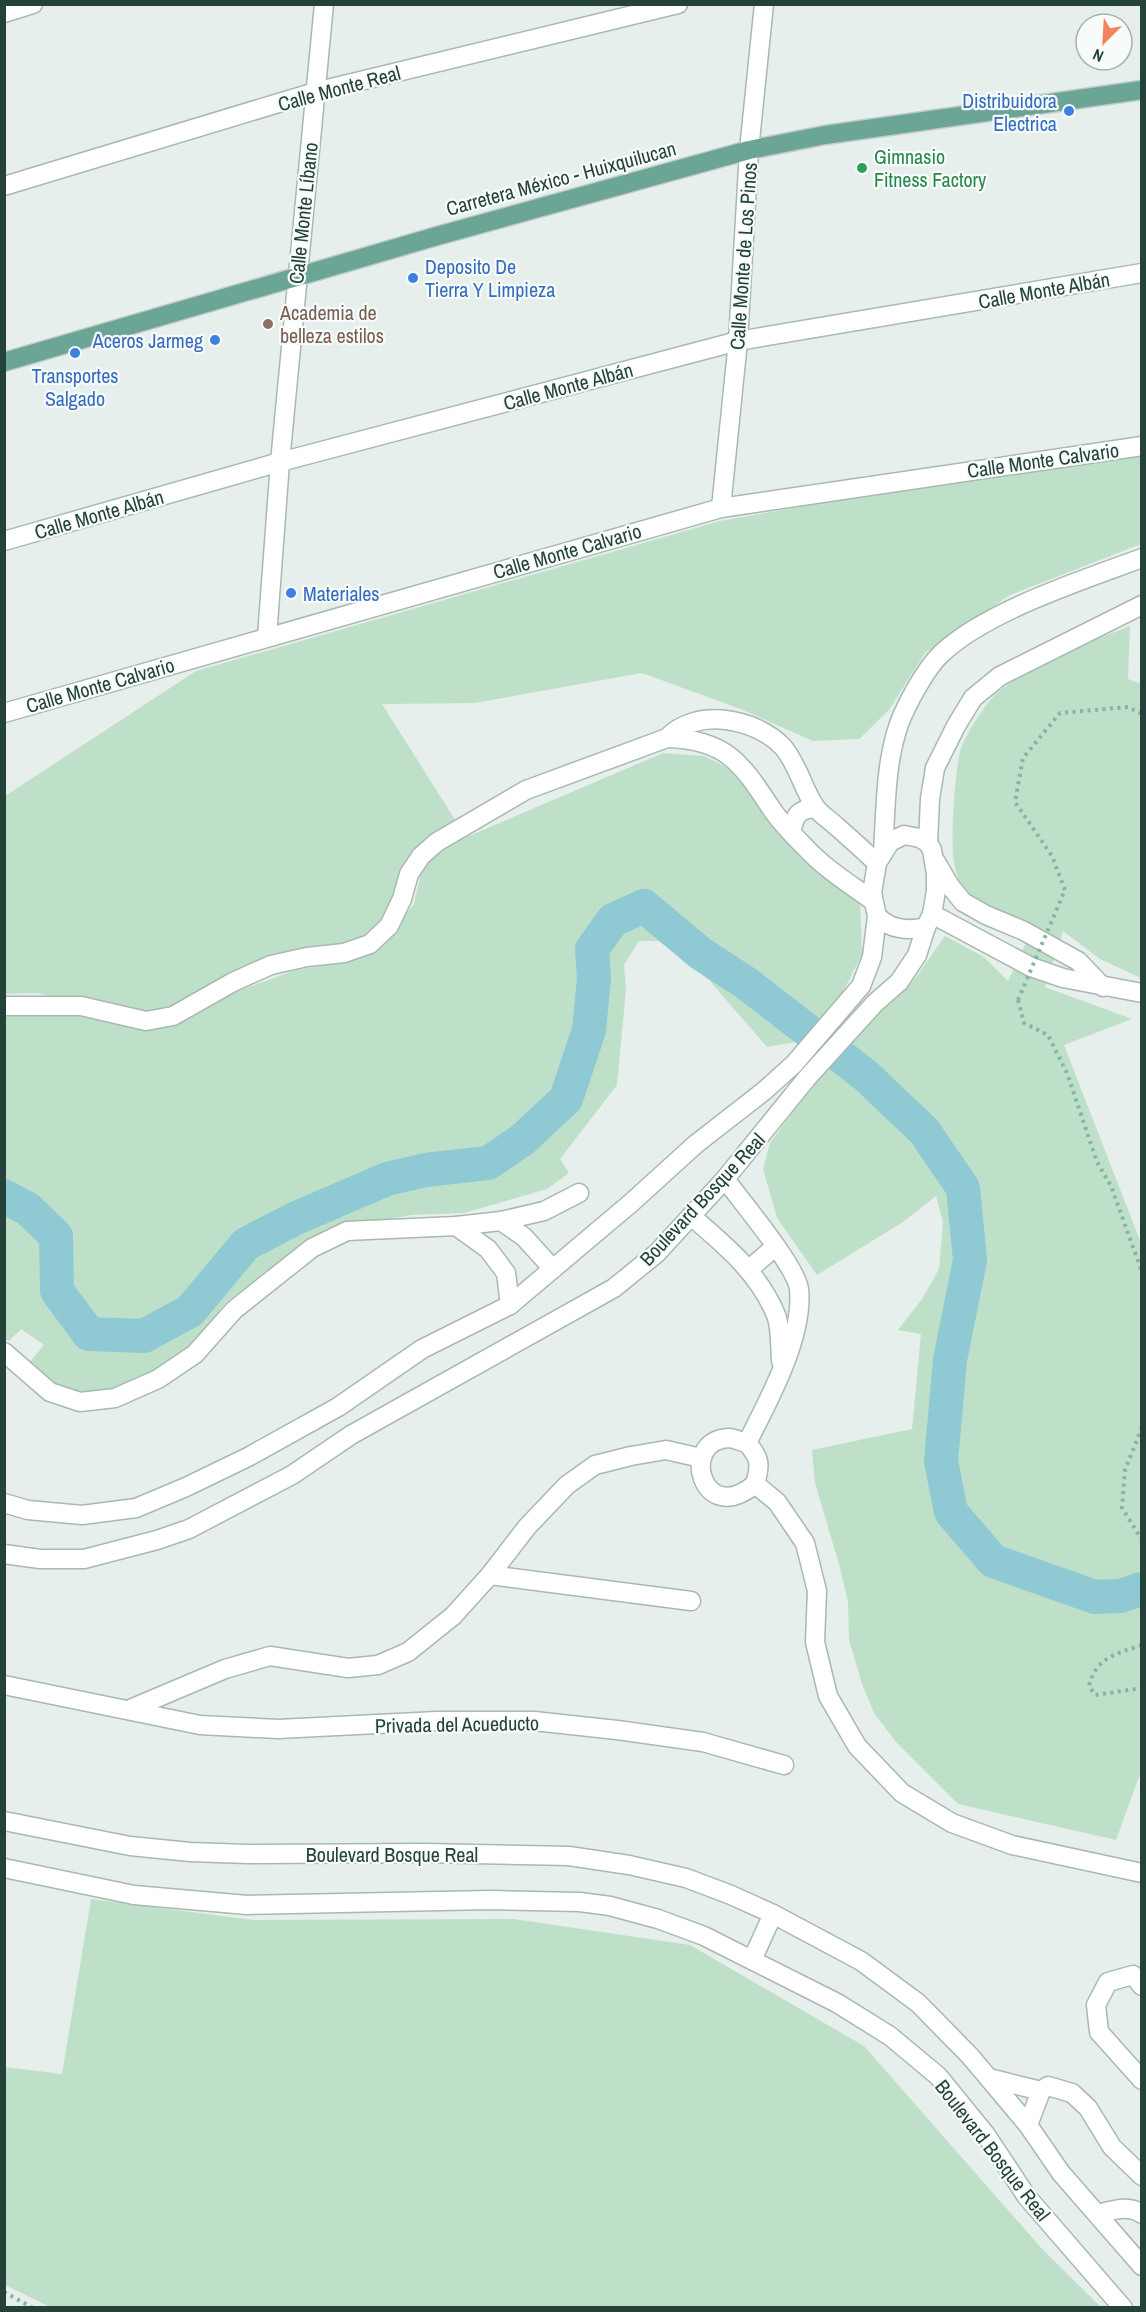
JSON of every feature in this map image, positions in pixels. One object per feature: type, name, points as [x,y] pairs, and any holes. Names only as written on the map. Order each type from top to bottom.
[{"type":"main road","name":"Carretera México - Huixquilucan","points":[[4,362],[437,236],[749,150],[825,135],[1142,90]]},
{"type":"street","points":[[4,13],[33,4]]},
{"type":"street","name":"Calle Monte Líbano","points":[[267,637],[280,462],[324,4]]},
{"type":"street","name":"Calle Monte Real","points":[[4,186],[315,92],[678,4]]},
{"type":"street","name":"Calle Monte de Los Pinos","points":[[721,508],[738,341],[749,150],[764,4]]},
{"type":"street","name":"Calle Monte Albán","points":[[4,542],[280,462],[738,341],[1142,273]]},
{"type":"street","name":"Calle Monte Calvario","points":[[4,713],[721,508],[1142,446]]},
{"type":"street","points":[[1142,558],[1017,608],[974,629],[940,655],[916,689],[899,724],[889,766],[880,857],[872,893],[875,908],[882,921],[904,930],[929,920],[1031,967],[1063,978],[1142,993]]},
{"type":"street","points":[[929,920],[936,874],[931,850],[930,799],[935,768],[973,698],[1000,676],[1142,605]]},
{"type":"street","points":[[668,738],[676,728],[700,720],[724,719],[747,725],[766,735],[783,747],[800,773],[816,808],[880,857]]},
{"type":"street","points":[[4,1006],[81,1006],[146,1021],[173,1016],[233,982],[271,965],[307,957],[344,953],[370,944],[389,926],[402,899],[409,874],[422,856],[437,842],[526,790],[668,738],[706,743],[724,752],[743,767],[790,832],[875,908]]},
{"type":"street","points":[[790,832],[794,818],[804,809],[816,808]]},
{"type":"street","points":[[880,857],[890,842],[904,834],[912,835],[931,850],[950,886],[963,902],[986,915],[1024,931],[1078,961],[1103,987]]},
{"type":"street","name":"Boulevard Bosque Real","points":[[4,1503],[28,1510],[82,1515],[136,1508],[248,1457],[338,1407],[422,1349],[510,1305],[696,1144],[764,1091],[794,1064],[861,986],[872,957],[875,908]]},
{"type":"street","name":"Boulevard Bosque Real","points":[[4,1554],[40,1559],[84,1559],[158,1540],[189,1529],[292,1475],[351,1436],[614,1288],[657,1253],[725,1179],[806,1079],[875,1003],[899,982],[917,955],[929,920]]},
{"type":"street","points":[[794,1064],[806,1079]]},
{"type":"street","points":[[725,1179],[787,1263],[799,1288],[796,1323],[783,1371],[747,1443]]},
{"type":"street","points":[[4,1352],[50,1392],[80,1402],[115,1398],[158,1378],[195,1354],[234,1310],[312,1248],[347,1231],[456,1226],[501,1221],[544,1211],[579,1193]]},
{"type":"street","points":[[691,1216],[734,1253],[762,1288],[776,1316],[783,1371]]},
{"type":"street","points":[[501,1221],[524,1237],[553,1269]]},
{"type":"street","points":[[456,1226],[488,1250],[506,1273],[510,1305]]},
{"type":"street","points":[[748,1270],[775,1247]]},
{"type":"street","points":[[338,1407],[351,1436]]},
{"type":"street","points":[[729,1438],[747,1443],[757,1455],[759,1469],[755,1484],[742,1495],[725,1497],[709,1490],[700,1475],[701,1458],[712,1443],[729,1438]]},
{"type":"street","points":[[128,1710],[225,1669],[270,1656],[348,1668],[378,1665],[408,1652],[453,1616],[490,1575],[527,1527],[567,1485],[595,1465],[666,1450],[701,1458]]},
{"type":"street","points":[[755,1484],[777,1502],[805,1543],[817,1591],[815,1642],[828,1696],[857,1746],[902,1792],[952,1823],[1012,1845],[1142,1873]]},
{"type":"street","points":[[490,1575],[692,1601]]},
{"type":"street","name":"Privada del Acueducto","points":[[4,1685],[200,1725],[278,1729],[437,1721],[534,1721],[703,1742],[784,1765]]},
{"type":"street","name":"Boulevard Bosque Real","points":[[4,1821],[130,1846],[190,1852],[569,1856],[629,1865],[686,1878],[773,1914],[861,1961],[918,2003],[989,2078],[1028,2124],[1061,2173],[1142,2266]]},
{"type":"street","name":"Boulevard Bosque Real","points":[[4,1868],[135,1896],[247,1905],[490,1900],[580,1902],[610,1906],[658,1919],[704,1936],[837,2003],[890,2037],[938,2076],[986,2135],[1027,2197],[1123,2307]]},
{"type":"street","points":[[752,1960],[773,1914]]},
{"type":"street","points":[[1142,1986],[1133,1975],[1108,1982],[1096,2004],[1099,2032],[1142,2080]]},
{"type":"street","points":[[989,2078],[1041,2091]]},
{"type":"street","points":[[1028,2124],[1041,2091],[1048,2086],[1072,2093],[1088,2108],[1112,2147],[1142,2176]]},
{"type":"street","points":[[1097,2214],[1135,2209],[1142,2214]]},
{"type":"path","points":[[1142,714],[1128,707],[1060,713],[1023,758],[1015,801],[1052,856],[1065,890],[1018,1000],[1024,1023],[1048,1035],[1067,1073],[1097,1162],[1111,1186],[1142,1272]]},
{"type":"path","points":[[1142,1427],[1125,1470],[1122,1508],[1142,1540]]},
{"type":"path","points":[[1142,1645],[1107,1657],[1092,1674],[1089,1686],[1095,1695],[1142,1688]]},
{"type":"path","points":[[4,2292],[33,2307]]},
{"type":"green space","points":[[1141,456],[1141,544],[1010,595],[925,653],[889,710],[859,739],[813,741],[743,710],[642,673],[475,703],[382,704],[459,826],[425,846],[393,905],[373,931],[331,950],[167,1011],[129,1014],[101,1005],[36,993],[5,994],[5,796],[196,671],[720,521],[833,501]]},
{"type":"green space","points":[[1130,626],[1128,679],[1142,684],[1141,978],[1100,959],[1063,931],[1045,987],[1132,1019],[1064,1045],[1141,1243],[1142,1769],[1116,1840],[958,1804],[896,1742],[874,1713],[862,1684],[849,1640],[848,1602],[815,1483],[812,1450],[912,1429],[921,1334],[898,1330],[922,1299],[939,1269],[943,1222],[936,1196],[903,1222],[817,1275],[777,1218],[763,1169],[770,1143],[797,1106],[865,1024],[898,997],[916,977],[945,936],[984,957],[1008,981],[1034,926],[977,902],[964,892],[961,886],[955,865],[953,839],[956,775],[962,745],[988,703],[1014,680],[1062,654]]},
{"type":"green space","points":[[663,753],[704,756],[739,773],[860,900],[862,954],[842,994],[801,1041],[767,1047],[709,980],[659,941],[639,941],[624,965],[626,990],[617,1085],[560,1159],[569,1173],[547,1189],[464,1213],[411,1215],[317,1234],[226,1302],[181,1358],[123,1388],[97,1396],[57,1388],[30,1362],[44,1345],[21,1329],[9,1341],[5,1339],[4,1010],[35,1009],[180,1022],[230,994],[293,971],[336,963],[376,948],[414,904],[421,873],[441,848]]},
{"type":"green space","points":[[91,1899],[253,1920],[514,1919],[690,1945],[864,2046],[1044,2251],[1101,2307],[50,2307],[5,2285],[5,2067],[62,2074]]},
{"type":"waterway","points":[[4,1196],[28,1209],[56,1236],[57,1291],[89,1334],[144,1336],[190,1311],[246,1244],[294,1219],[387,1179],[425,1170],[488,1163],[522,1140],[566,1099],[589,1030],[594,979],[592,949],[613,920],[644,906],[700,953],[746,983],[865,1075],[924,1131],[963,1188],[970,1260],[950,1360],[941,1461],[951,1512],[993,1561],[1095,1597],[1120,1596],[1142,1589]]},
{"type":"place","name":"Distribuidora Electrica","points":[[1069,111]]},
{"type":"place","name":"Gimnasio Fitness Factory","points":[[862,168]]},
{"type":"place","name":"Deposito De Tierra Y Limpieza","points":[[413,278]]},
{"type":"place","name":"Academia de belleza estilos","points":[[268,324]]},
{"type":"place","name":"Aceros Jarmeg","points":[[215,340]]},
{"type":"place","name":"Transportes Salgado","points":[[75,353]]},
{"type":"place","name":"Materiales","points":[[291,593]]}]
